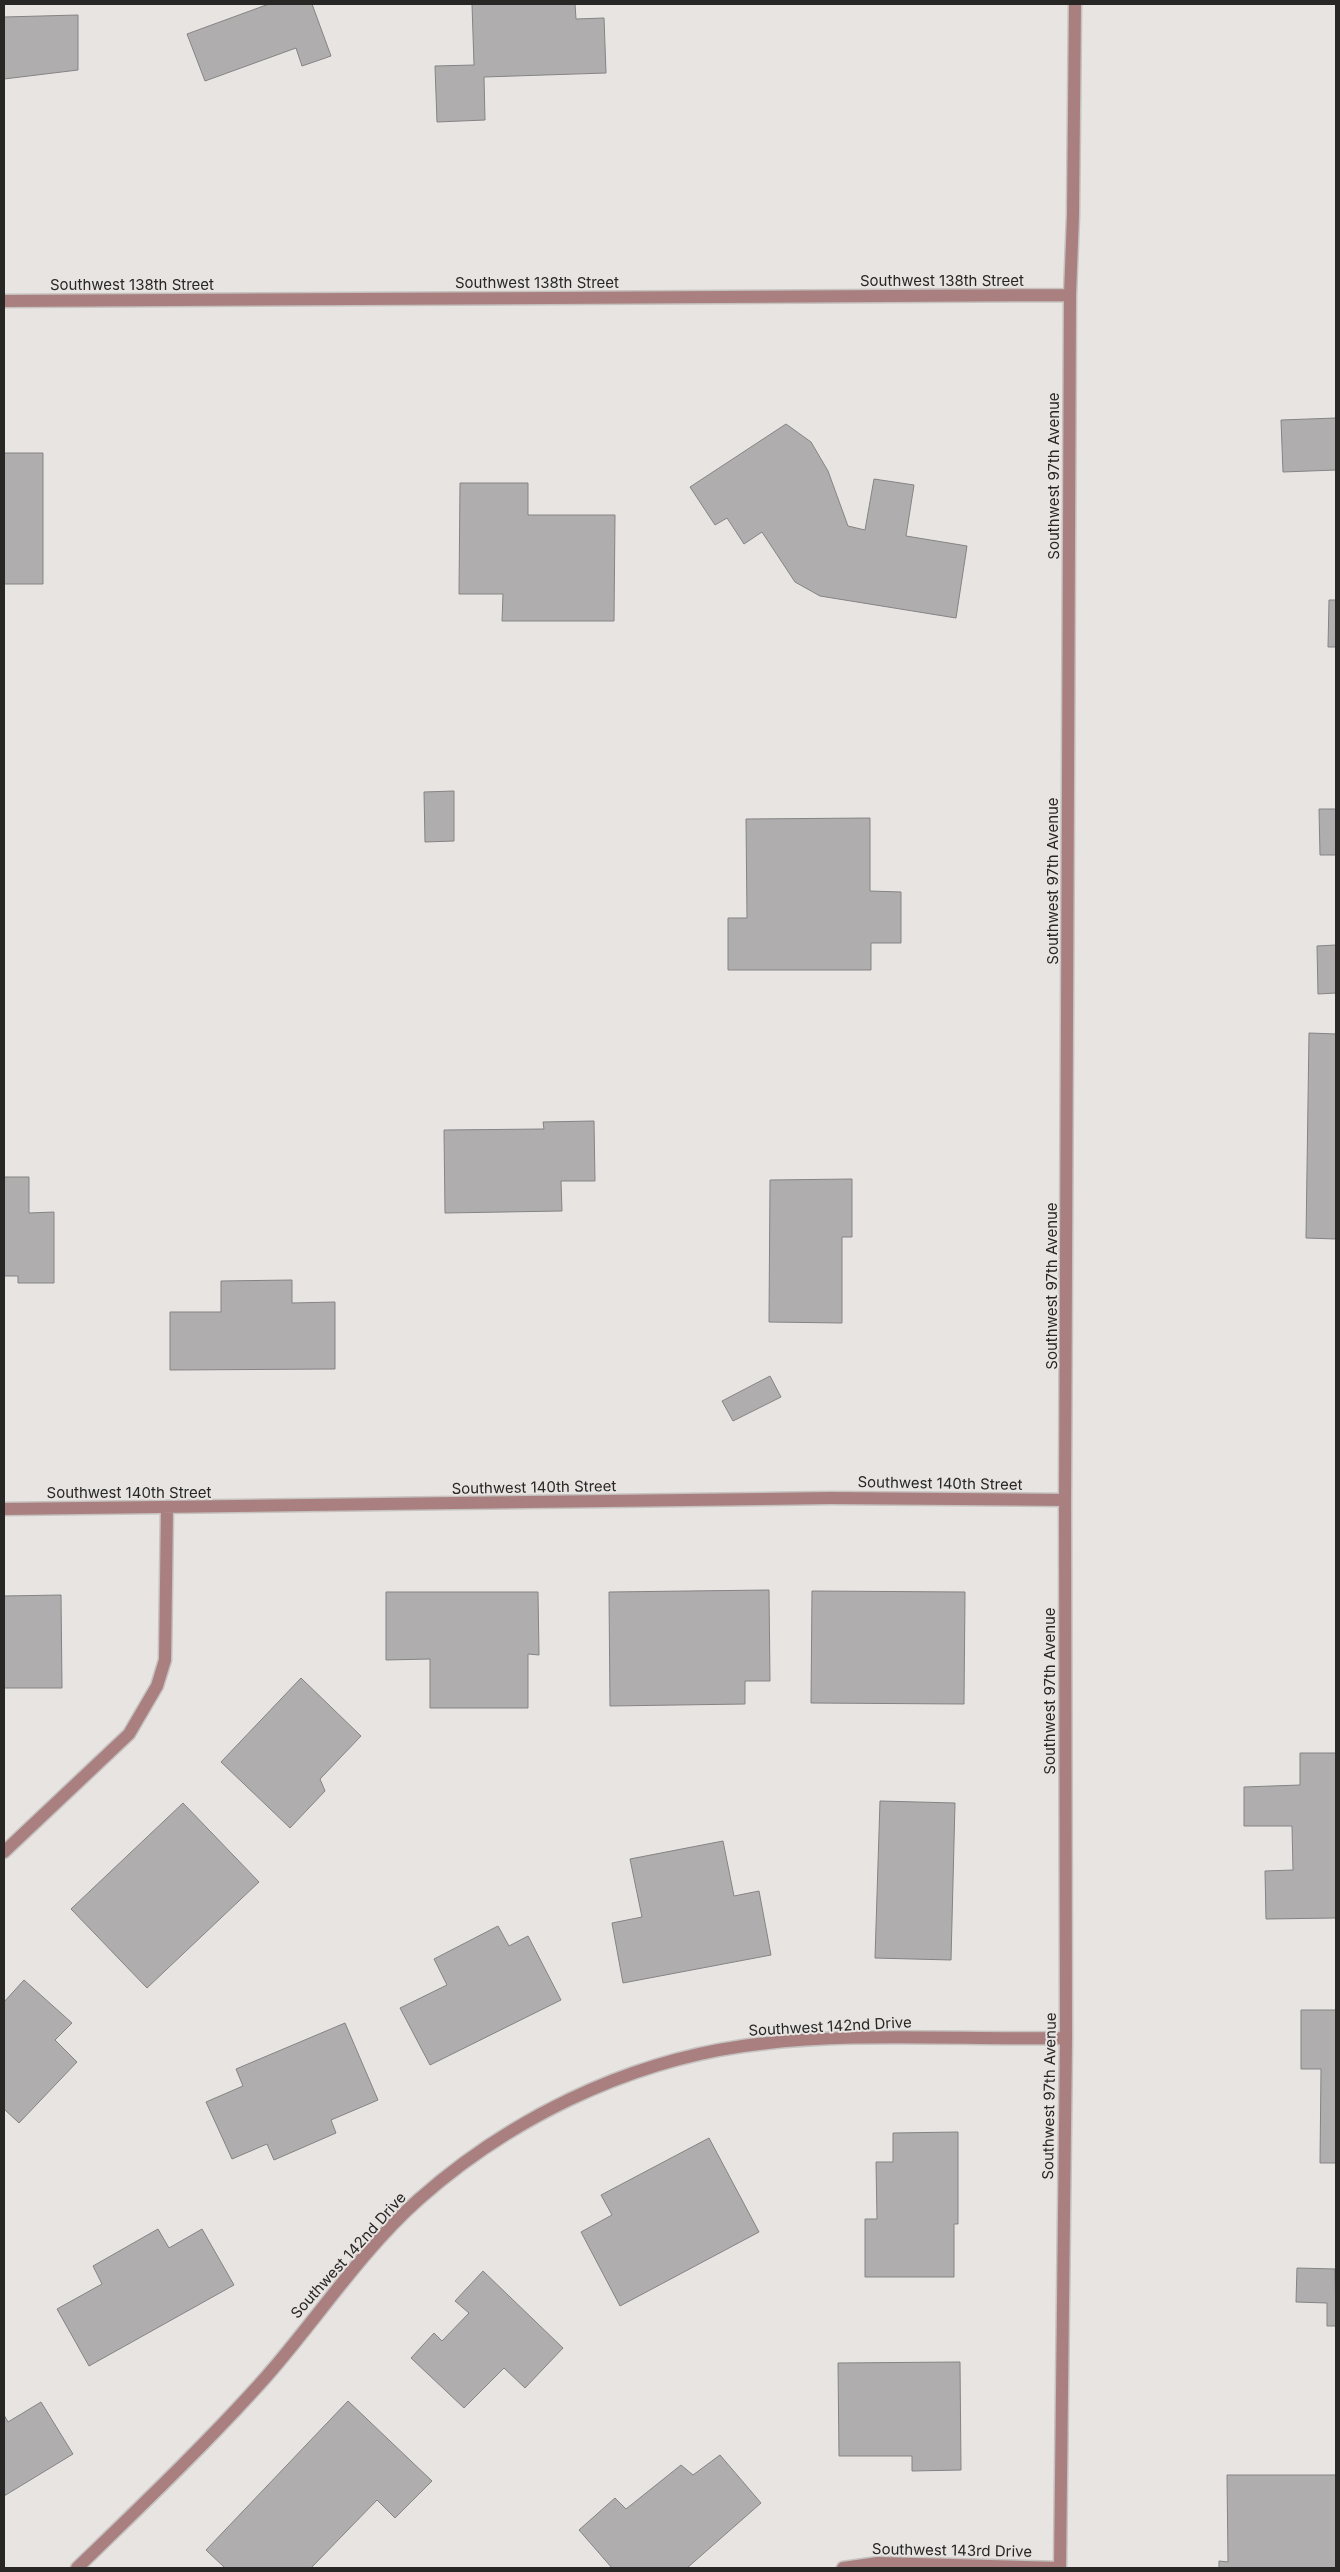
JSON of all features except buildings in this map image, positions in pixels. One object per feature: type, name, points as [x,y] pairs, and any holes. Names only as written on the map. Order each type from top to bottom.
[{"type":"street","name":"Southwest 97th Avenue","points":[[1060,2568],[1066,2038],[1065,1500],[1070,295],[1073,215],[1075,4]]},
{"type":"street","name":"Southwest 138th Street","points":[[4,301],[1070,295]]},
{"type":"street","name":"Southwest 140th Street","points":[[4,1509],[830,1498],[1065,1500]]},
{"type":"street","points":[[4,1852],[129,1734],[157,1686],[165,1660],[167,1508]]},
{"type":"street","name":"Southwest 142nd Drive","points":[[77,2568],[158,2489],[266,2376],[326,2301],[418,2201],[491,2143],[537,2115],[627,2076],[709,2052],[744,2046],[878,2038],[1066,2038]]},
{"type":"street","name":"Southwest 143rd Drive","points":[[843,2568],[878,2563],[1060,2568]]}]
